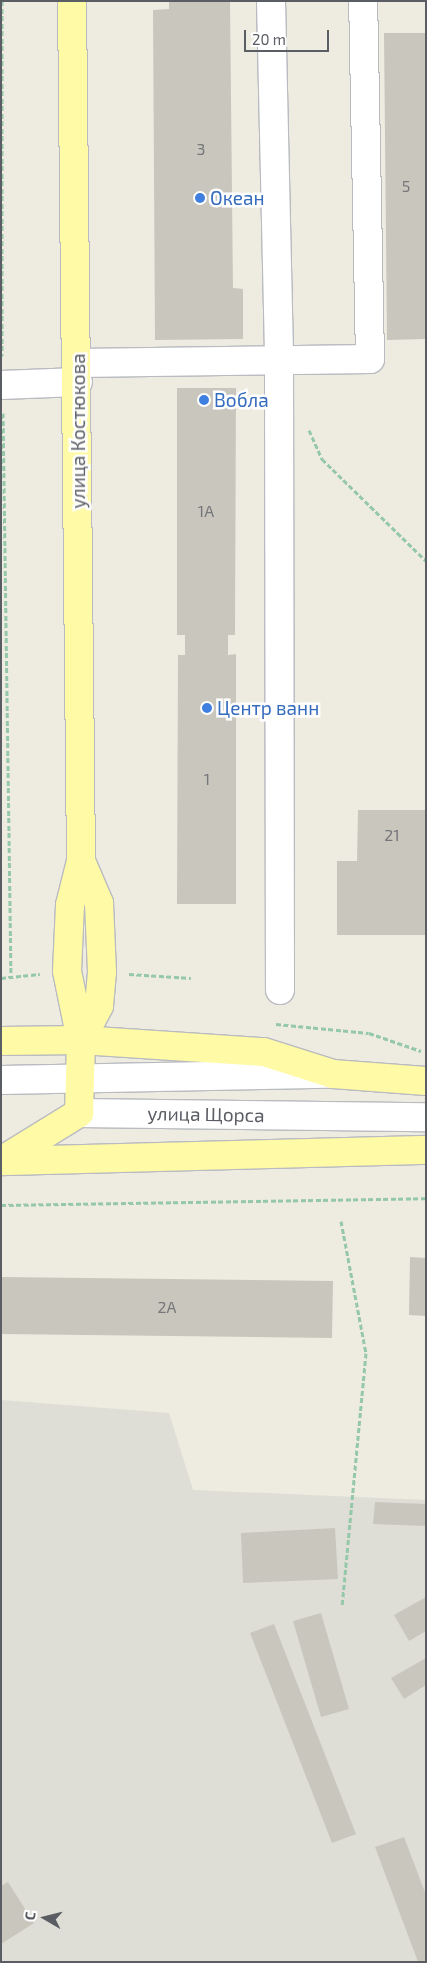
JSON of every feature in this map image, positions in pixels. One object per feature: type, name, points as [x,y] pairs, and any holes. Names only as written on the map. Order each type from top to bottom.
[{"type":"main road","name":"улица Костюкова","points":[[72,1],[78,372],[81,861],[70,905],[68,971],[81,1040],[79,1113]]},
{"type":"main road","points":[[1,1042],[81,1040],[264,1052],[333,1074]]},
{"type":"main road","name":"улица Щорса","points":[[333,1074],[426,1081]]},
{"type":"main road","points":[[2,1161],[79,1113]]},
{"type":"main road","points":[[2,1161],[426,1150]]},
{"type":"street","points":[[271,1],[279,361],[280,990]]},
{"type":"street","points":[[2,385],[78,372],[279,361],[370,359],[363,1]]},
{"type":"street","name":"улица Щорса","points":[[1,1080],[333,1074]]},
{"type":"street","name":"улица Щорса","points":[[79,1113],[426,1117]]},
{"type":"path","points":[[2,1],[2,385],[11,977]]},
{"type":"path","points":[[306,424],[322,459],[426,561]]},
{"type":"path","points":[[1,1204],[426,1198]]},
{"type":"path","points":[[341,1221],[366,1353],[342,1605]]},
{"type":"shaded area","points":[[1,1400],[169,1413],[193,1490],[426,1500],[426,1962],[1,1962]]},
{"type":"building","points":[[169,1],[230,1],[233,288],[243,289],[243,339],[155,340],[153,10],[169,9]]},
{"type":"building","points":[[384,33],[426,33],[426,339],[387,340]]},
{"type":"building","points":[[177,388],[236,388],[235,635],[228,635],[228,655],[236,654],[236,904],[177,904],[178,655],[185,655],[185,635],[177,635]]},
{"type":"building","points":[[358,810],[426,810],[426,935],[337,935],[337,861],[357,861]]},
{"type":"building","points":[[410,1257],[426,1258],[426,1316],[409,1315]]},
{"type":"building","points":[[1,1277],[333,1281],[332,1338],[1,1334]]},
{"type":"building","points":[[375,1502],[426,1504],[426,1526],[373,1524]]},
{"type":"building","points":[[335,1528],[338,1579],[243,1583],[241,1533]]},
{"type":"building","points":[[426,1597],[426,1631],[409,1641],[394,1615]]},
{"type":"building","points":[[321,1613],[349,1709],[321,1717],[293,1621]]},
{"type":"building","points":[[274,1624],[356,1834],[332,1843],[250,1633]]},
{"type":"building","points":[[426,1658],[426,1685],[404,1699],[391,1678]]},
{"type":"building","points":[[404,1837],[426,1895],[426,1962],[418,1962],[375,1847]]},
{"type":"building","points":[[8,1882],[34,1923],[1,1944],[1,1886]]},
{"type":"place","name":"Океан","points":[[200,198]]},
{"type":"place","name":"Вобла","points":[[204,400]]},
{"type":"place","name":"Центр ванн","points":[[207,708]]}]
